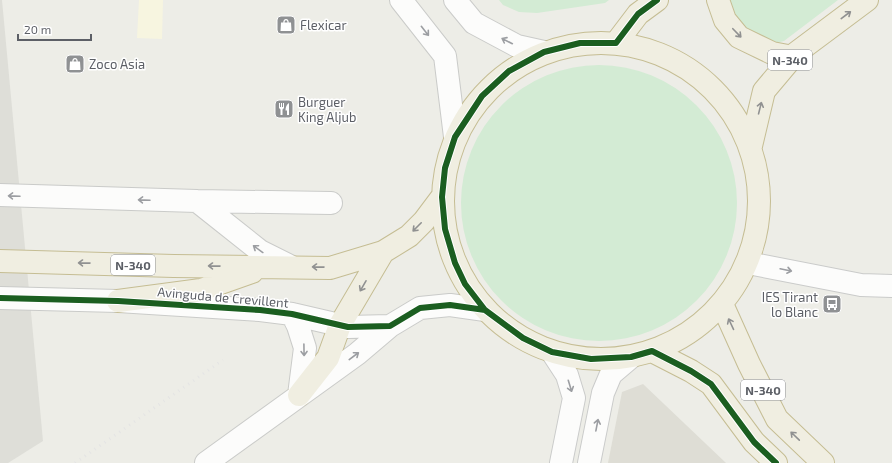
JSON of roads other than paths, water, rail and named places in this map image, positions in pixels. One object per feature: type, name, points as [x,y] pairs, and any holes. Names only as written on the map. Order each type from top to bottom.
[{"type":"highway","points":[[616,43],[638,14],[657,0]]},
{"type":"highway","points":[[718,0],[725,20],[739,37],[772,53],[793,57]]},
{"type":"highway","name":"N-340","points":[[751,146],[764,91],[796,53],[866,0]]},
{"type":"highway","name":"N-340","points":[[580,43],[616,43],[649,49],[679,62],[711,86],[733,112],[751,146],[759,178],[759,224],[748,262],[729,296],[722,304],[692,331],[652,351],[631,357],[591,359],[552,352],[523,338],[485,310],[465,284],[455,263],[444,229],[442,197],[445,168],[455,137],[482,96],[509,71],[544,52],[580,43]]},
{"type":"highway","name":"Avinguda de Crevillent","points":[[0,261],[330,268],[382,252],[409,236],[424,221],[442,197]]},
{"type":"highway","points":[[299,395],[328,358],[340,325],[382,252]]},
{"type":"highway","points":[[118,301],[201,290],[267,267]]},
{"type":"highway","name":"N-340","points":[[722,304],[749,364],[777,419],[823,463]]},
{"type":"highway","name":"N-340","points":[[652,351],[691,371],[711,384],[754,442],[776,463]]},
{"type":"street","points":[[401,0],[445,56],[455,137]]},
{"type":"street","points":[[456,0],[474,23],[517,46],[544,52]]},
{"type":"street","points":[[0,195],[197,201],[331,203]]},
{"type":"street","name":"Avinguda de Crevillent","points":[[197,201],[260,251],[292,267]]},
{"type":"street","points":[[748,262],[861,285],[892,286]]},
{"type":"street","name":"Avinguda de Crevillent","points":[[0,298],[118,301],[260,310],[292,314],[348,327],[390,326],[420,308],[450,305],[485,310]]},
{"type":"street","points":[[292,314],[298,326],[305,348],[299,395]]},
{"type":"street","points":[[206,463],[357,354],[390,326]]},
{"type":"street","points":[[552,352],[567,375],[574,398],[561,463]]},
{"type":"street","points":[[589,463],[603,393],[611,374],[631,357]]},
{"type":"railway","points":[[75,463],[223,360]]},
{"type":"place","name":"Flexicar","points":[[286,25]]},
{"type":"place","name":"Zoco Asia","points":[[75,64]]},
{"type":"place","name":"Burguer King Aljub","points":[[284,109]]},
{"type":"place","name":"IES Tirant lo Blanc","points":[[832,304]]}]
